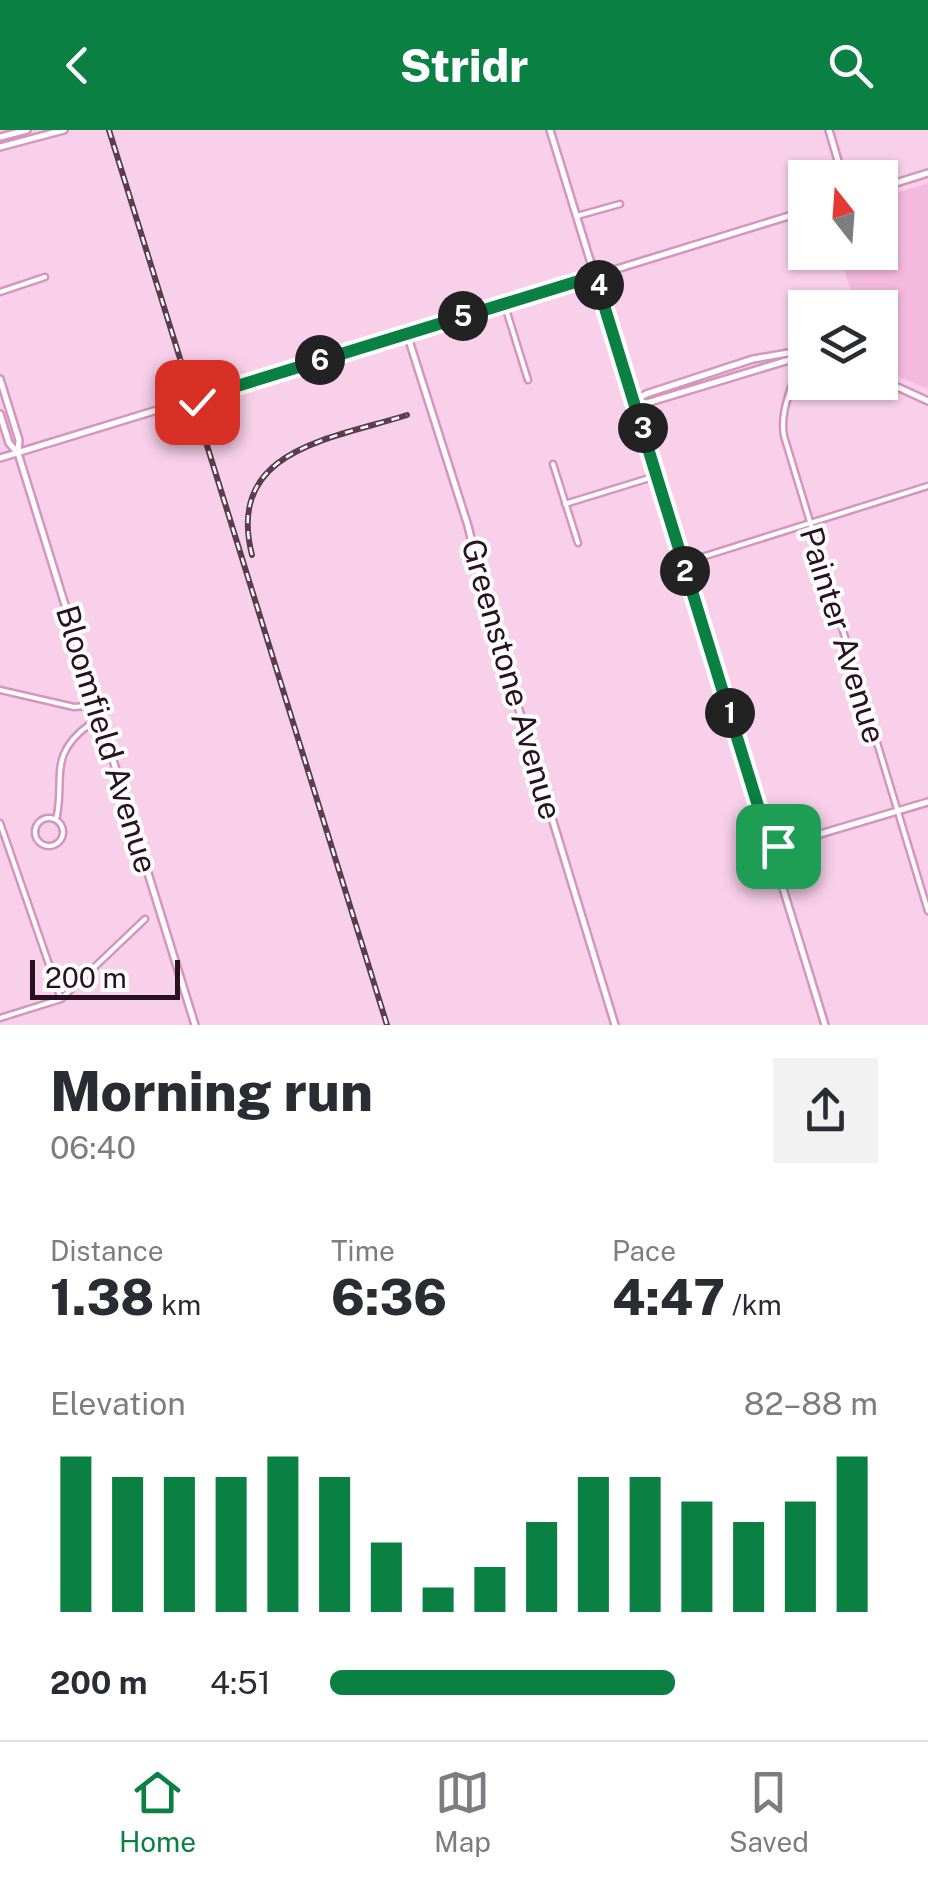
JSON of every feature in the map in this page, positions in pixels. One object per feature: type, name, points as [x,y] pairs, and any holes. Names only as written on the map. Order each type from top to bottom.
[{"type":"main road","points":[[0,137],[26,130]]},
{"type":"main road","points":[[0,147],[64,130]]},
{"type":"main road","points":[[550,130],[825,1025]]},
{"type":"main road","points":[[829,130],[838,160]]},
{"type":"main road","points":[[898,182],[928,173]]},
{"type":"main road","points":[[0,458],[167,407],[171,400],[220,386],[224,390],[788,216]]},
{"type":"main road","name":"Greenstone Avenue","points":[[407,333],[615,1025]]},
{"type":"main road","points":[[634,401],[729,366],[788,352]]},
{"type":"main road","points":[[634,401],[647,403],[788,361]]},
{"type":"main road","points":[[729,366],[732,375]]},
{"type":"main road","name":"Bloomfield Avenue","points":[[0,379],[19,440],[18,453],[195,1025]]},
{"type":"main road","points":[[898,387],[928,401]]},
{"type":"main road","name":"Bloomfield Avenue","points":[[0,414],[9,443],[18,453]]},
{"type":"main road","points":[[771,848],[928,802]]},
{"type":"street","points":[[576,216],[620,204]]},
{"type":"street","points":[[0,292],[44,278]]},
{"type":"street","points":[[504,304],[528,380]]},
{"type":"street","name":"Painter Avenue","points":[[788,398],[782,428],[928,911]]},
{"type":"street","points":[[553,464],[578,543]]},
{"type":"street","points":[[565,504],[656,476]]},
{"type":"street","points":[[683,562],[928,486]]},
{"type":"street","points":[[0,690],[74,707],[97,706]]},
{"type":"street","points":[[56,820],[60,805],[57,774],[68,748],[90,724]]},
{"type":"street","points":[[48,818],[56,820],[62,827],[62,836],[52,845],[42,844],[36,836],[38,824],[48,818]]},
{"type":"street","points":[[0,822],[61,999]]},
{"type":"street","points":[[0,1018],[61,999],[145,919]]},
{"type":"shaded area","points":[[928,183],[928,389],[898,376],[898,290],[851,290],[844,270],[898,270],[898,192]]},
{"type":"railway","points":[[109,130],[387,1025]]},
{"type":"railway","points":[[252,555],[248,520],[254,492],[269,470],[318,442],[407,415]]},
{"type":"route","points":[[197,402],[224,390],[595,276],[771,848],[778,846]]}]
